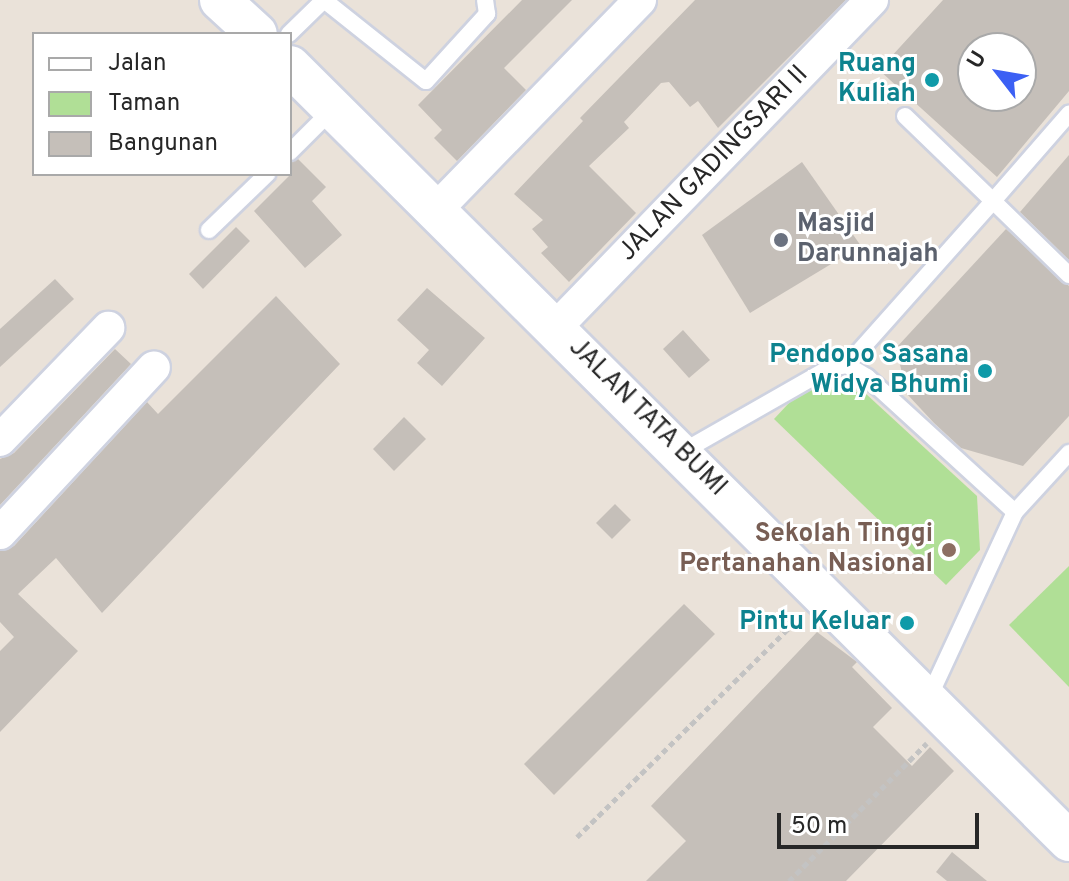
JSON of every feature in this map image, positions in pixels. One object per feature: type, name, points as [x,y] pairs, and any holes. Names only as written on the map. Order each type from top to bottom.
[{"type":"street","points":[[220,0],[255,32]]},
{"type":"street","points":[[433,213],[640,0]]},
{"type":"street","name":"JALAN GADINGSARI II","points":[[556,327],[872,0]]},
{"type":"street","name":"JALAN TATA BUMI","points":[[292,68],[433,213],[556,327],[1069,841]]},
{"type":"street","points":[[0,440],[108,328]]},
{"type":"street","points":[[0,533],[154,367]]},
{"type":"lane","points":[[291,32],[324,0],[426,81],[487,14],[485,0]]},
{"type":"lane","points":[[292,150],[334,108]]},
{"type":"lane","points":[[682,452],[829,368],[847,365],[1069,114]]},
{"type":"lane","points":[[905,116],[1069,275]]},
{"type":"lane","points":[[209,230],[265,176]]},
{"type":"lane","points":[[847,365],[867,377],[1015,512]]},
{"type":"lane","points":[[939,709],[1015,512],[1069,453]]},
{"type":"path","points":[[577,837],[823,593]]},
{"type":"path","points":[[789,881],[939,709]]},
{"type":"green space","points":[[804,387],[865,393],[977,496],[980,550],[946,585],[774,419]]},
{"type":"green space","points":[[1069,566],[1069,687],[1009,625]]},
{"type":"building","points":[[522,0],[572,0],[504,68],[526,90],[457,161],[434,138],[442,130],[418,105]]},
{"type":"building","points":[[695,0],[846,0],[718,128],[698,101],[690,107],[669,82],[661,83],[624,122],[629,128],[589,166],[636,213],[569,282],[541,253],[548,247],[532,229],[543,220],[514,194],[583,121],[580,118]]},
{"type":"building","name":"Ruang Kuliah","points":[[943,0],[1069,0],[1069,91],[997,177],[879,70]]},
{"type":"building","points":[[1069,155],[1069,260],[1020,212]]},
{"type":"building","points":[[298,159],[326,187],[312,201],[342,235],[305,268],[254,211],[292,176],[292,162]]},
{"type":"building","name":"Masjid Darunnajah","points":[[802,162],[861,246],[750,313],[702,235]]},
{"type":"building","points":[[236,227],[250,241],[203,289],[189,274]]},
{"type":"building","name":"Pendopo Sasana Widya Bhumi","points":[[1006,229],[1069,286],[1069,416],[1023,466],[961,448],[934,423],[907,394],[896,348]]},
{"type":"building","points":[[55,279],[74,299],[0,367],[0,329]]},
{"type":"building","points":[[427,288],[485,338],[442,386],[417,363],[429,350],[397,320]]},
{"type":"building","points":[[276,296],[340,364],[102,613],[56,558],[18,594],[78,651],[0,732],[0,651],[14,637],[0,622],[0,551],[14,546],[147,402],[158,414]]},
{"type":"building","points":[[683,330],[710,360],[689,378],[663,349]]},
{"type":"building","points":[[115,349],[131,364],[0,505],[0,459],[14,453]]},
{"type":"building","points":[[404,417],[426,439],[394,471],[373,449]]},
{"type":"building","points":[[615,504],[631,520],[612,539],[596,523]]},
{"type":"building","points":[[684,604],[715,634],[554,795],[524,764]]},
{"type":"building","points":[[817,632],[857,662],[852,667],[892,708],[873,727],[912,766],[930,747],[954,771],[846,881],[646,881],[686,841],[651,806]]},
{"type":"building","points":[[952,852],[987,881],[947,881],[936,872]]},
{"type":"place","name":"Ruang Kuliah","points":[[932,80]]},
{"type":"place","name":"Masjid Darunnajah","points":[[781,240]]},
{"type":"place","name":"Pendopo Sasana Widya Bhumi","points":[[985,371]]},
{"type":"place","name":"Sekolah Tinggi Pertanahan Nasional","points":[[949,550]]},
{"type":"place","name":"Pintu Keluar","points":[[907,623]]}]
